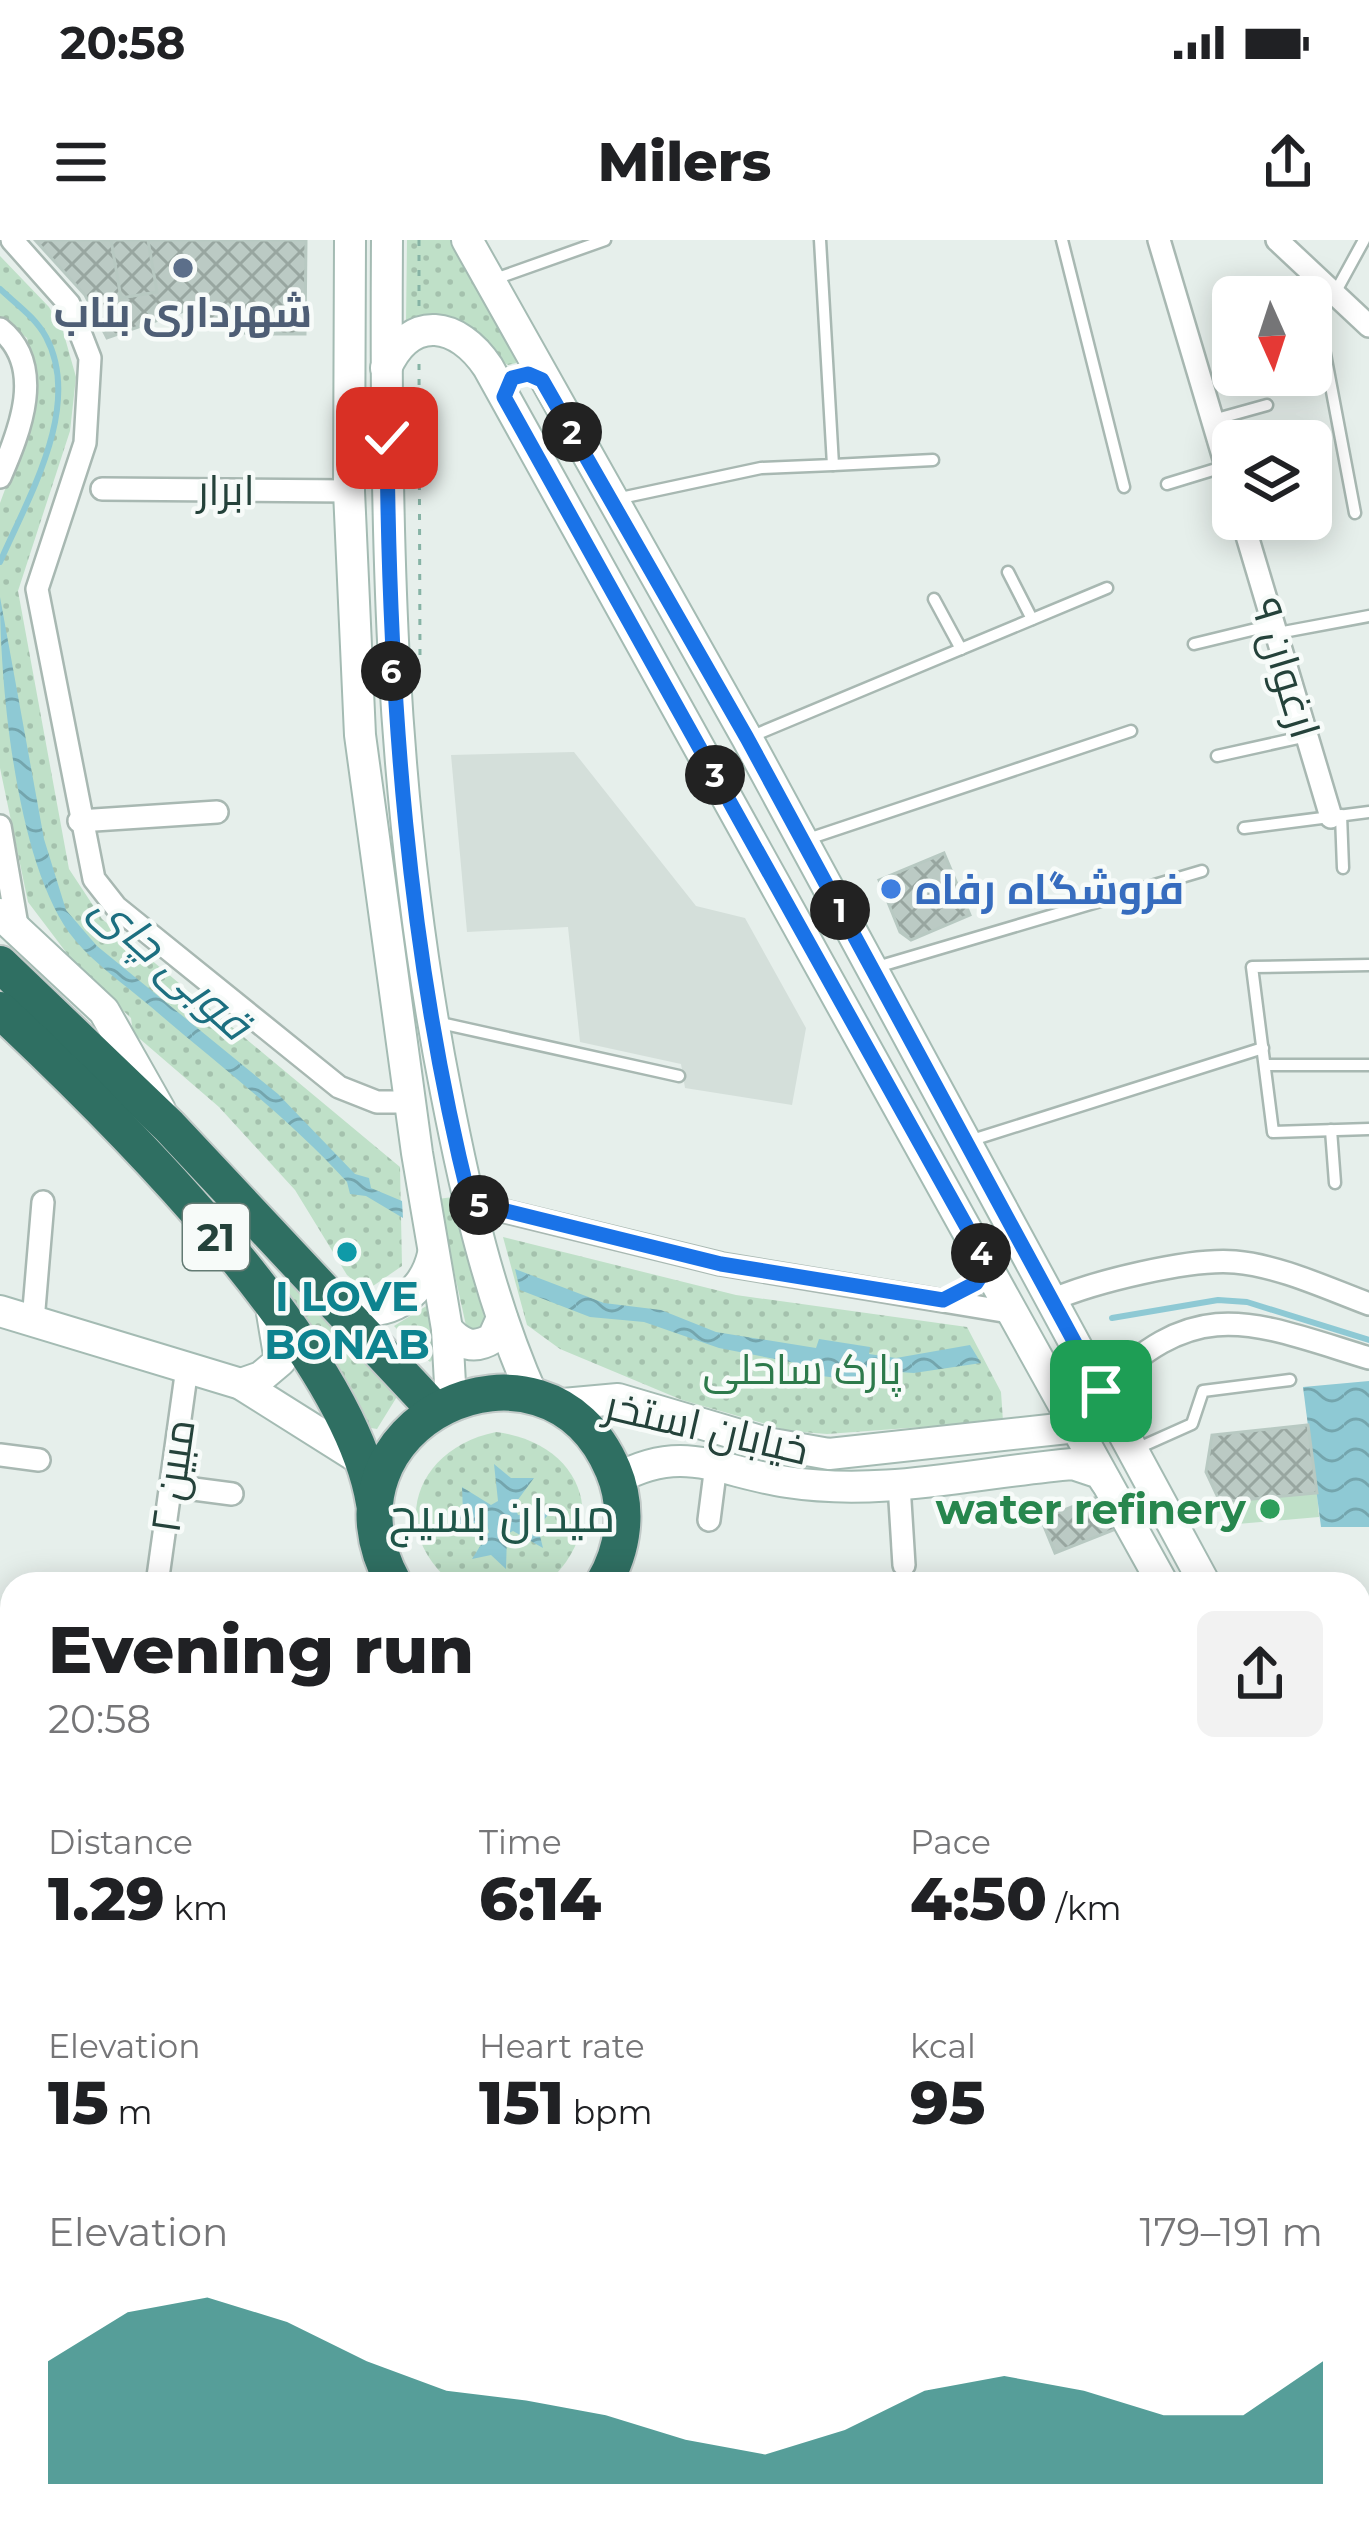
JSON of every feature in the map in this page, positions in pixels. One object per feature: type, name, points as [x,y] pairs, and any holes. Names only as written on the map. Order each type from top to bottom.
[{"type":"highway","name":"21","points":[[0,964],[169,1126],[333,1299],[443,1406]]},
{"type":"highway","name":"21","points":[[0,1010],[58,1064],[264,1292],[319,1372],[368,1464],[379,1551],[389,1572]]},
{"type":"highway","points":[[264,1292],[274,1264],[295,1258]]},
{"type":"highway","points":[[374,1503],[395,1447],[443,1406],[492,1393],[543,1401],[597,1441],[617,1480],[623,1522],[611,1572]]},
{"type":"street","points":[[12,240],[69,304],[90,358],[85,442],[37,589],[94,879],[116,907],[339,1088],[377,1102],[410,1102]]},
{"type":"street","points":[[350,240],[349,491],[360,735],[410,1102],[447,1329],[443,1406]]},
{"type":"street","points":[[387,240],[394,732],[432,1022],[470,1202],[502,1318],[543,1401]]},
{"type":"street","points":[[467,240],[747,738],[1199,1572]]},
{"type":"street","points":[[1159,240],[1213,420]]},
{"type":"street","points":[[1278,240],[1369,326]]},
{"type":"street","points":[[0,329],[20,353],[26,382],[0,477]]},
{"type":"street","points":[[386,368],[399,344],[419,332],[448,332],[466,340],[488,367],[1156,1572]]},
{"type":"street","points":[[488,367],[514,370],[522,363],[525,346]]},
{"type":"street","points":[[504,397],[517,375],[542,380]]},
{"type":"street","name":"ابرار","points":[[102,489],[349,491]]},
{"type":"street","name":"ارغوان ۹","points":[[1248,540],[1306,736],[1336,816]]},
{"type":"street","points":[[80,821],[217,812]]},
{"type":"street","points":[[0,826],[9,923]]},
{"type":"street","name":"21","points":[[9,923],[104,1011],[169,1126]]},
{"type":"street","points":[[33,1321],[43,1202]]},
{"type":"street","points":[[470,1202],[721,1264],[1015,1313]]},
{"type":"street","points":[[333,1299],[370,1311],[394,1306],[423,1285],[434,1254]]},
{"type":"street","points":[[1052,1300],[1089,1284],[1231,1261],[1292,1275],[1369,1304]]},
{"type":"street","points":[[943,1300],[976,1283],[988,1265]]},
{"type":"street","points":[[241,1384],[260,1377],[280,1361],[264,1292]]},
{"type":"street","points":[[0,1311],[241,1384],[368,1464]]},
{"type":"street","points":[[447,1329],[457,1341],[476,1346],[493,1338],[502,1318]]},
{"type":"street","points":[[1101,1391],[1157,1340],[1198,1326],[1247,1324],[1369,1358]]},
{"type":"street","name":"مبین ۲","points":[[159,1572],[187,1368]]},
{"type":"street","name":"خیابان استخر","points":[[543,1401],[618,1399],[766,1443],[829,1454],[1077,1427]]},
{"type":"street","points":[[1041,1432],[1058,1442],[1058,1453],[1048,1466]]},
{"type":"street","points":[[0,1455],[39,1460]]},
{"type":"street","name":"خیابان استخر","points":[[617,1480],[668,1459],[815,1486],[898,1485],[1048,1466],[1087,1466],[1100,1473],[1115,1497]]},
{"type":"street","points":[[709,1520],[716,1465]]},
{"type":"street","points":[[898,1485],[904,1565]]},
{"type":"street","points":[[171,1486],[232,1495]]},
{"type":"lane","points":[[490,281],[605,240]]},
{"type":"lane","points":[[820,240],[833,466]]},
{"type":"lane","points":[[1062,240],[1124,487]]},
{"type":"lane","points":[[1336,292],[1364,240]]},
{"type":"lane","points":[[1310,270],[1355,513]]},
{"type":"lane","points":[[1213,420],[1267,405]]},
{"type":"lane","points":[[611,500],[761,468],[933,460]]},
{"type":"lane","points":[[1167,484],[1212,470]]},
{"type":"lane","points":[[1008,572],[1032,619]]},
{"type":"lane","points":[[747,738],[1106,588]]},
{"type":"lane","points":[[934,599],[961,649]]},
{"type":"lane","points":[[1194,644],[1369,616]]},
{"type":"lane","points":[[802,841],[1131,730]]},
{"type":"lane","points":[[1217,756],[1306,736]]},
{"type":"lane","points":[[1244,828],[1369,812]]},
{"type":"lane","points":[[1336,816],[1343,868]]},
{"type":"lane","points":[[872,969],[1202,871]]},
{"type":"lane","points":[[1369,965],[1252,967],[1274,1132],[1369,1129]]},
{"type":"lane","points":[[432,1022],[679,1076]]},
{"type":"lane","points":[[966,1142],[1263,1048]]},
{"type":"lane","points":[[1265,1065],[1369,1066]]},
{"type":"lane","points":[[1331,1130],[1335,1183]]},
{"type":"lane","points":[[1133,1450],[1192,1424],[1203,1391],[1290,1380]]},
{"type":"path","points":[[419,240],[420,665]]},
{"type":"shaded area","points":[[574,752],[696,906],[745,918],[806,1028],[792,1105],[685,1088],[681,1064],[580,1042],[568,927],[467,932],[451,755]]},
{"type":"green space","points":[[407,240],[455,240],[519,354],[516,363],[508,365],[425,319],[406,322]]},
{"type":"green space","points":[[0,256],[49,307],[63,331],[76,377],[70,431],[18,591],[69,869],[102,919],[400,1167],[402,1266],[373,1286],[358,1284],[347,1275],[295,1190],[219,1107],[133,1033],[131,1018],[78,968],[28,902],[0,768],[0,503],[27,430],[36,383],[27,338],[0,317]]},
{"type":"green space","points":[[453,1197],[486,1324],[482,1332],[467,1330],[438,1199]]},
{"type":"green space","name":"پارک ساحلی","points":[[503,1237],[736,1295],[967,1327],[1001,1392],[1003,1421],[827,1434],[790,1431],[682,1400],[560,1349],[527,1325]]},
{"type":"green space","points":[[288,1282],[398,1395],[377,1429],[371,1428],[337,1366],[279,1290]]},
{"type":"green space","points":[[428,1305],[436,1356],[430,1362],[394,1326]]},
{"type":"green space","name":"میدان بسیج","points":[[496,1432],[526,1439],[568,1469],[579,1490],[583,1513],[579,1537],[557,1572],[442,1572],[432,1562],[420,1539],[419,1493],[446,1455]]},
{"type":"green space","name":"water refinery","points":[[1317,1493],[1319,1517],[1226,1525],[1220,1502]]},
{"type":"water","name":"قوبی چای","points":[[0,597],[44,839],[66,910],[97,946],[278,1094],[355,1174],[369,1178],[371,1188],[402,1201],[403,1218],[366,1196],[350,1194],[347,1182],[300,1135],[75,940],[55,909],[26,825],[8,727]]},
{"type":"water","points":[[515,1269],[604,1303],[661,1310],[716,1332],[816,1348],[819,1339],[870,1347],[869,1354],[896,1358],[970,1345],[981,1363],[914,1373],[868,1370],[865,1382],[815,1375],[816,1367],[719,1348],[644,1322],[590,1317],[520,1290]]},
{"type":"water","points":[[1369,1381],[1369,1527],[1321,1527],[1303,1387]]},
{"type":"water","points":[[494,1464],[511,1478],[534,1478],[514,1505],[518,1515],[550,1512],[538,1528],[543,1548],[513,1531],[507,1534],[506,1569],[491,1555],[472,1559],[489,1532],[486,1522],[454,1525],[463,1512],[462,1487],[491,1505],[498,1501]]},
{"type":"building","name":"شهرداری بناب","points":[[35,240],[306,240],[305,334],[247,334],[187,310],[107,338],[85,295]]},
{"type":"building","points":[[111,240],[148,240],[157,292],[121,298]]},
{"type":"building","points":[[944,853],[970,915],[911,940],[900,932],[879,880]]},
{"type":"building","points":[[1308,1425],[1317,1493],[1220,1502],[1206,1472],[1212,1435]]},
{"type":"building","points":[[1102,1495],[1116,1529],[1055,1553],[1041,1519]]},
{"type":"waterway","name":"قوبی چای","points":[[0,289],[46,337],[56,364],[58,392],[55,422],[37,481],[0,562]]},
{"type":"waterway","name":"قوبی چای","points":[[1112,1318],[1218,1300],[1247,1302],[1369,1340]]},
{"type":"place","name":"شهرداری بناب","points":[[183,268]]},
{"type":"place","name":"فروشگاه رفاه","points":[[891,889]]},
{"type":"place","name":"I LOVE BONAB","points":[[347,1252]]},
{"type":"place","name":"water refinery","points":[[1270,1509]]},
{"type":"district","name":"میدان بسیج","points":[[502,1515]]},
{"type":"route","points":[[387,438],[394,732],[432,1022],[470,1202],[721,1264],[943,1300],[976,1283],[988,1265],[504,397],[512,378],[528,374],[542,380],[747,738],[1101,1391]]}]
